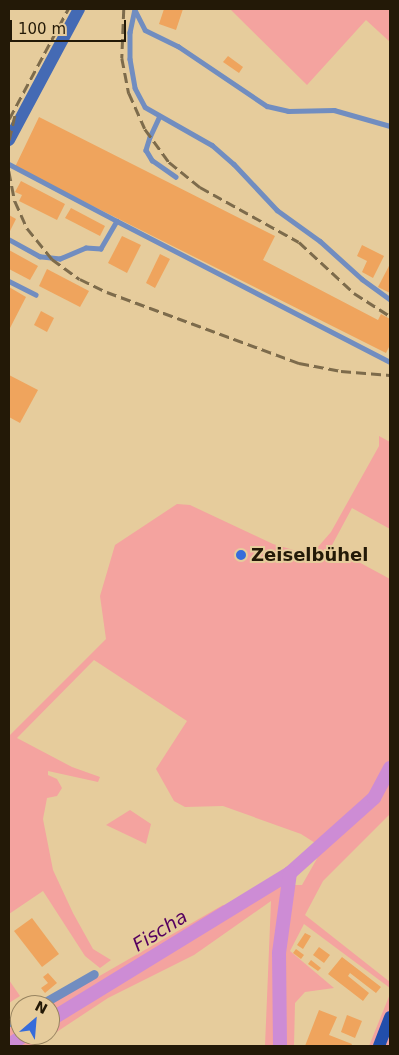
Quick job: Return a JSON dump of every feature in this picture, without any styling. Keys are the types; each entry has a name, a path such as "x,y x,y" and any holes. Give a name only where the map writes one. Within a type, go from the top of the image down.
{"main road":[{"path":"9,140 80,9"},
{"path":"379,1046 390,1017"}],"street":[{"path":"57,995 94,974"}],"lane":[{"path":"135,9 129,44 135,88 145,107 212,145 234,164 277,210 320,241 376,290 390,299"},
{"path":"135,9 145,30 178,46 267,106 288,111 334,110 390,126"},
{"path":"160,116 150,136 146,150 152,160 176,177"},
{"path":"9,164 390,362"},
{"path":"9,240 46,259 60,259 86,248 101,249 116,221"},
{"path":"9,281 36,295"}],"shaded area":[{"path":"230,9 390,9 390,42 366,20 307,85"},
{"path":"379,436 390,442 390,529 352,508 331,547 390,579 390,814 323,881 305,915 390,982 390,988 304,924 290,951 334,988 305,992 295,1003 294,1046 265,1046 271,901 194,955 108,998 60,1030 60,999 223,905 234,912 278,885 302,885 323,848 301,834 223,806 185,807 174,801 156,769 187,721 94,660 17,738 72,767 100,777 98,782 48,771 48,775 57,779 62,788 57,796 47,798 43,819 53,870 73,913 93,949 111,960 100,968 85,956 43,891 9,914 9,736 106,639 100,596 115,545 177,504 190,505 273,544 297,551 317,548 331,532 379,446"},
{"path":"130,810 151,824 146,844 106,825"},
{"path":"9,980 19,995 10,995 9,1003"},
{"path":"390,994 390,1046 369,1046"},
{"path":"9,1028 10,1045 37,1045 9,1046"}],"building":[{"path":"164,9 183,9 176,30 159,24"},
{"path":"228,56 243,67 239,73 223,62"},
{"path":"39,117 275,236 263,260 378,320 381,314 390,319 390,345 386,353 15,167"},
{"path":"21,181 65,204 57,220 19,201 22,195 15,192"},
{"path":"71,208 105,226 100,236 65,218"},
{"path":"9,215 16,219 9,233"},
{"path":"122,236 141,245 127,273 108,263"},
{"path":"362,245 384,256 373,278 362,272 367,261 357,256"},
{"path":"9,250 38,266 30,280 9,269"},
{"path":"160,254 170,259 155,288 146,283"},
{"path":"390,264 390,293 378,287"},
{"path":"47,269 89,291 80,307 39,286"},
{"path":"9,287 26,297 9,330"},
{"path":"41,311 54,318 47,332 34,325"},
{"path":"9,375 38,390 20,423 9,417"},
{"path":"32,918 59,954 42,967 14,931"},
{"path":"305,933 311,936 303,949 297,945"},
{"path":"319,947 330,955 324,963 313,955"},
{"path":"296,949 304,955 301,959 293,953"},
{"path":"342,957 381,987 376,993 350,973 348,976 369,993 363,1001 328,974"},
{"path":"311,960 321,968 318,971 308,964"},
{"path":"48,973 57,983 45,993 41,988 48,983 43,977"},
{"path":"319,1010 337,1017 329,1035 352,1044 351,1046 305,1046"},
{"path":"347,1015 362,1021 355,1038 341,1032"}],"waterway":[{"name":"Fischa","path":"60,1014 290,873 374,798 390,768"},
{"name":"Fischa","path":"280,1046 279,953 290,873"}],"railway":[{"path":"9,119 68,9"},
{"path":"124,9 122,58 129,93 145,129 169,162 200,187 299,242 354,293 390,316"},
{"path":"9,140 15,113"},
{"path":"9,171 15,201 27,228 52,259 80,279 107,292 299,363 341,371 390,375"}],"place":[{"name":"Zeiselbühel","path":"241,555"}]}
